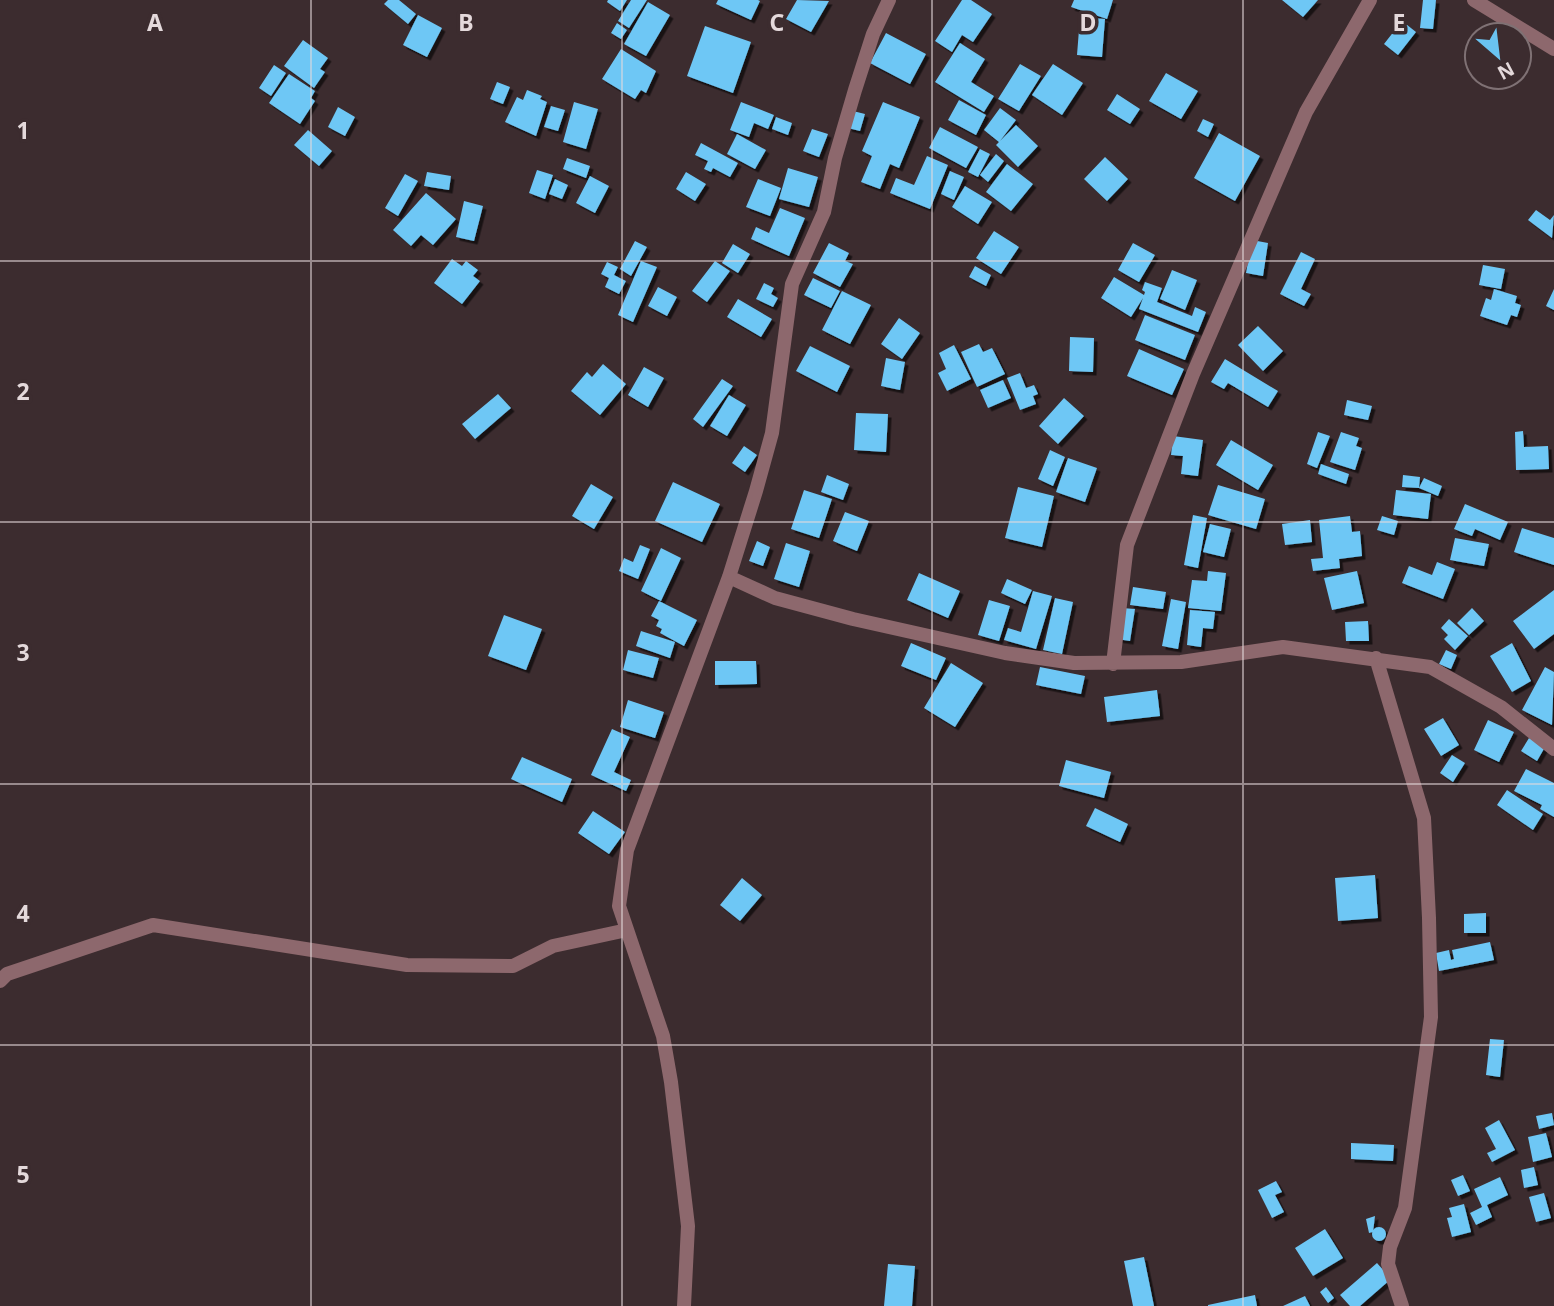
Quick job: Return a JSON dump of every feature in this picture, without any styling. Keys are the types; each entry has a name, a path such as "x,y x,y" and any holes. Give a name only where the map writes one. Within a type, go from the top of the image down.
{"street":[{"path":"684,1306 688,1226 671,1082 663,1036 619,906 627,850 729,577 772,433 792,284 824,212 835,158 855,90 873,34 889,0"},
{"path":"1113,664 1126,545 1188,386 1306,112 1370,0"},
{"path":"1474,0 1554,49"},
{"path":"729,577 775,598 853,619 1005,653 1073,663 1181,662 1283,648 1430,667 1501,707 1554,749"},
{"path":"1376,658 1424,818 1429,918 1431,1017 1405,1208 1390,1247 1388,1264 1402,1306"},
{"path":"0,981 18,970 153,925 407,965 513,967 553,946 627,930"}],"building":[{"path":"388,0 399,0 416,14 408,24 384,4"},
{"path":"627,0 620,11 607,2"},
{"path":"631,0 647,0 629,28 618,21"},
{"path":"718,0 760,1 751,20 716,4"},
{"path":"797,0 829,1 811,32 786,19"},
{"path":"962,0 971,0 992,14 973,42 962,35 952,52 935,41"},
{"path":"1074,0 1113,0 1107,19 1071,7"},
{"path":"1282,0 1318,0 1303,17"},
{"path":"1423,0 1436,0 1433,29 1420,28"},
{"path":"648,2 670,15 646,56 624,44"},
{"path":"418,15 442,28 427,57 403,45"},
{"path":"1080,17 1105,19 1102,57 1077,55"},
{"path":"1402,21 1416,32 1398,55 1384,44"},
{"path":"617,23 627,30 621,39 611,33"},
{"path":"705,26 751,42 733,93 687,76"},
{"path":"886,33 926,54 910,84 870,63"},
{"path":"303,40 328,58 320,69 325,72 314,88 284,66"},
{"path":"960,43 985,59 971,82 994,96 984,112 935,82"},
{"path":"621,49 656,71 646,93 641,90 635,99 602,79"},
{"path":"1020,64 1041,76 1019,111 998,99"},
{"path":"1053,64 1083,83 1062,115 1032,95"},
{"path":"274,65 286,73 271,96 259,88"},
{"path":"1166,73 1198,91 1181,119 1149,101"},
{"path":"289,74 315,91 311,98 315,101 300,124 269,103"},
{"path":"497,82 510,87 503,104 490,99"},
{"path":"527,90 542,96 540,99 547,102 536,136 505,122 517,97 523,100"},
{"path":"1117,94 1140,109 1130,124 1107,110"},
{"path":"959,100 986,115 976,135 948,120"},
{"path":"574,102 598,109 586,149 563,142"},
{"path":"741,102 774,115 768,129 754,123 749,137 730,130"},
{"path":"883,102 920,117 899,168 890,164 880,189 861,182 872,156 862,151"},
{"path":"551,106 565,110 558,131 544,127"},
{"path":"338,107 355,117 345,136 328,127"},
{"path":"1000,108 1016,120 1000,141 1016,125 1038,146 1018,167 996,145 999,142 984,130"},
{"path":"853,111 865,114 860,131 848,128"},
{"path":"776,117 792,123 788,135 772,129"},
{"path":"1203,119 1214,124 1208,137 1197,131"},
{"path":"940,127 978,147 966,168 929,148"},
{"path":"812,129 828,134 819,157 803,151"},
{"path":"308,130 332,151 319,166 294,145"},
{"path":"1219,133 1260,156 1235,201 1194,178"},
{"path":"737,134 766,150 755,169 727,154"},
{"path":"701,143 738,163 730,177 713,168 711,172 704,169 708,161 695,155"},
{"path":"980,149 990,154 978,177 968,172"},
{"path":"996,154 1004,161 988,182 980,175"},
{"path":"927,156 948,165 930,209 890,193 896,178 914,185"},
{"path":"1105,157 1128,179 1107,201 1084,179"},
{"path":"567,158 590,166 586,178 563,169"},
{"path":"1007,164 1033,184 1011,211 986,192"},
{"path":"788,168 818,177 809,207 779,199"},
{"path":"537,170 553,175 545,199 529,193"},
{"path":"950,171 964,177 954,200 941,194"},
{"path":"427,172 451,176 449,190 424,186"},
{"path":"686,172 706,184 695,201 676,189"},
{"path":"405,174 418,181 398,216 385,208"},
{"path":"590,176 609,186 595,213 576,203"},
{"path":"555,179 568,185 562,199 549,194"},
{"path":"758,179 781,188 770,216 746,207"},
{"path":"965,186 992,202 978,224 952,207"},
{"path":"426,193 456,219 433,245 421,235 411,246 393,230"},
{"path":"464,201 483,206 474,241 456,237"},
{"path":"780,208 805,218 789,256 751,239 756,227 769,233"},
{"path":"1536,210 1550,220 1554,215 1552,238 1528,220"},
{"path":"994,231 1019,247 1001,274 976,258"},
{"path":"1252,240 1268,243 1263,276 1246,273"},
{"path":"635,241 647,247 631,276 620,269"},
{"path":"829,243 849,253 845,261 853,264 840,287 813,273"},
{"path":"1133,243 1155,255 1139,282 1118,270"},
{"path":"733,244 750,254 738,273 722,263"},
{"path":"1301,252 1315,259 1301,289 1311,294 1304,306 1280,294"},
{"path":"452,259 462,266 466,261 478,270 473,276 480,281 462,304 434,283"},
{"path":"641,261 657,267 633,322 618,315"},
{"path":"715,261 730,271 707,302 692,291"},
{"path":"607,262 618,267 614,275 626,281 619,294 605,287 609,278 601,274"},
{"path":"1483,265 1505,269 1501,289 1479,285"},
{"path":"975,266 991,275 986,286 969,277"},
{"path":"1172,270 1197,280 1185,310 1160,299"},
{"path":"1114,277 1144,295 1142,290 1145,282 1162,288 1157,302 1192,316 1195,307 1206,312 1198,332 1139,309 1143,298 1131,317 1101,298"},
{"path":"813,278 840,291 831,308 804,295"},
{"path":"764,283 774,288 771,294 778,298 773,307 756,299"},
{"path":"658,287 677,297 667,316 648,306"},
{"path":"1494,289 1517,296 1515,303 1521,305 1517,317 1511,315 1507,325 1480,316 1486,298 1491,300"},
{"path":"1554,289 1554,310 1546,306"},
{"path":"842,291 871,305 850,344 822,330"},
{"path":"738,299 772,319 761,337 727,317"},
{"path":"1145,315 1195,335 1185,360 1135,340"},
{"path":"899,318 920,333 902,359 881,344"},
{"path":"1258,326 1283,351 1263,371 1238,345"},
{"path":"1070,337 1094,338 1093,372 1069,371"},
{"path":"979,344 983,352 992,348 1005,374 977,387 961,352"},
{"path":"954,345 971,379 947,391 938,373 946,369 939,353"},
{"path":"810,346 850,366 837,392 796,371"},
{"path":"1139,349 1184,369 1172,395 1127,376"},
{"path":"886,358 905,362 900,390 881,386"},
{"path":"1225,359 1278,391 1268,407 1228,383 1224,389 1211,382"},
{"path":"603,364 626,384 600,415 571,391 587,372 592,377"},
{"path":"644,367 664,378 648,407 628,395"},
{"path":"1020,373 1026,388 1034,385 1038,394 1033,396 1036,404 1020,410 1007,378"},
{"path":"722,379 733,386 703,427 693,419"},
{"path":"1003,380 1011,398 988,408 980,390"},
{"path":"498,394 511,408 475,439 462,424"},
{"path":"729,395 746,405 727,436 710,426"},
{"path":"1064,398 1084,416 1058,444 1039,426"},
{"path":"1347,400 1372,406 1368,420 1344,415"},
{"path":"856,413 888,414 886,452 854,450"},
{"path":"1523,431 1524,447 1548,446 1549,469 1516,470 1515,432"},
{"path":"1318,432 1330,436 1317,468 1307,464"},
{"path":"1341,432 1359,438 1356,446 1362,448 1355,470 1330,462"},
{"path":"1173,436 1203,440 1198,476 1181,474 1183,456 1171,455"},
{"path":"1231,440 1273,465 1258,490 1216,465"},
{"path":"744,446 757,455 745,472 732,463"},
{"path":"1050,450 1065,457 1053,486 1038,479"},
{"path":"1068,458 1097,468 1085,502 1056,492"},
{"path":"1321,464 1349,474 1346,484 1318,474"},
{"path":"827,475 849,484 843,500 821,492"},
{"path":"1403,475 1420,477 1419,488 1402,487"},
{"path":"1424,478 1442,486 1438,496 1419,488"},
{"path":"673,482 720,504 702,542 655,521"},
{"path":"591,484 613,497 594,529 572,516"},
{"path":"1218,485 1265,499 1256,529 1208,515"},
{"path":"1018,487 1054,496 1042,547 1005,538"},
{"path":"804,490 832,499 819,538 791,529"},
{"path":"1396,490 1431,494 1428,519 1393,515"},
{"path":"1465,504 1508,522 1500,540 1475,529 1472,536 1454,529"},
{"path":"845,512 869,521 857,551 833,541"},
{"path":"1193,515 1207,518 1198,568 1184,565"},
{"path":"1350,516 1352,532 1360,531 1362,556 1339,559 1340,568 1313,571 1311,559 1323,558 1319,520"},
{"path":"1382,516 1398,521 1394,535 1377,530"},
{"path":"1310,520 1312,542 1285,545 1282,524"},
{"path":"1210,524 1231,529 1224,557 1203,552"},
{"path":"1522,528 1554,538 1554,565 1514,552"},
{"path":"1455,538 1489,544 1484,566 1450,560"},
{"path":"757,541 770,547 763,566 749,561"},
{"path":"786,543 810,551 799,587 774,579"},
{"path":"640,545 650,549 638,579 619,571 624,558 633,562"},
{"path":"661,548 681,558 661,601 641,591"},
{"path":"1437,562 1455,569 1443,599 1402,583 1409,566 1432,575"},
{"path":"1208,571 1226,573 1221,611 1188,608 1192,580 1207,581"},
{"path":"1357,571 1364,603 1332,610 1324,578"},
{"path":"919,573 960,591 948,618 907,600"},
{"path":"1007,579 1032,590 1025,604 1001,593"},
{"path":"1133,587 1166,592 1163,609 1130,605"},
{"path":"1554,590 1554,634 1534,649 1513,621"},
{"path":"1033,591 1052,596 1036,649 1004,640 1008,628 1021,632"},
{"path":"1055,598 1073,602 1062,654 1043,650"},
{"path":"1171,599 1186,602 1178,649 1162,646"},
{"path":"989,600 1010,606 999,641 978,635"},
{"path":"659,601 697,620 684,646 660,633 662,629 656,626 659,620 651,616"},
{"path":"1122,608 1135,609 1130,641 1117,639"},
{"path":"1472,608 1484,621 1469,635 1457,623"},
{"path":"1190,610 1215,612 1213,629 1203,628 1201,647 1187,645"},
{"path":"504,615 542,629 526,670 488,656"},
{"path":"1449,619 1468,636 1455,650 1444,639 1448,635 1441,628"},
{"path":"1368,621 1369,641 1346,641 1345,622"},
{"path":"641,631 675,642 670,658 636,646"},
{"path":"911,643 946,658 936,680 901,666"},
{"path":"1512,643 1531,681 1512,692 1490,656"},
{"path":"628,650 659,658 653,678 623,670"},
{"path":"1446,650 1457,655 1451,669 1439,664"},
{"path":"715,661 756,661 757,684 715,685"},
{"path":"951,663 983,683 955,727 924,708"},
{"path":"1040,667 1085,676 1081,694 1036,685"},
{"path":"1545,667 1554,672 1552,725 1522,710"},
{"path":"1157,690 1160,716 1107,722 1104,697"},
{"path":"628,700 664,712 655,738 620,727"},
{"path":"1443,718 1459,745 1441,756 1424,729"},
{"path":"1488,720 1514,732 1499,762 1474,750"},
{"path":"612,729 630,737 614,772 631,780 626,791 591,775"},
{"path":"1529,738 1545,747 1537,761 1521,751"},
{"path":"1452,755 1465,763 1453,782 1440,773"},
{"path":"522,757 572,779 562,802 511,779"},
{"path":"1066,760 1111,772 1104,798 1059,786"},
{"path":"1526,769 1554,783 1554,817 1540,809 1542,805 1514,791"},
{"path":"1507,790 1543,814 1533,830 1497,805"},
{"path":"1095,808 1128,824 1120,842 1086,826"},
{"path":"593,811 625,832 609,854 578,833"},
{"path":"1375,875 1378,918 1338,921 1335,878"},
{"path":"742,878 762,895 740,921 720,905"},
{"path":"1486,913 1486,933 1464,933 1464,914"},
{"path":"1490,942 1494,960 1439,971 1436,953 1449,950 1451,960 1454,959 1452,950"},
{"path":"1490,1039 1504,1040 1500,1077 1486,1075"},
{"path":"1552,1113 1554,1125 1539,1129 1536,1116"},
{"path":"1499,1120 1515,1150 1492,1162 1487,1153 1496,1149 1485,1128"},
{"path":"1546,1133 1552,1157 1533,1162 1528,1137"},
{"path":"1351,1143 1394,1145 1393,1161 1351,1159"},
{"path":"1534,1167 1538,1185 1524,1188 1521,1170"},
{"path":"1463,1175 1470,1191 1458,1196 1451,1180"},
{"path":"1500,1177 1508,1195 1487,1205 1492,1217 1476,1225 1470,1213 1482,1207 1474,1189"},
{"path":"1276,1181 1282,1192 1275,1195 1284,1212 1272,1218 1258,1190"},
{"path":"1544,1193 1551,1218 1536,1222 1529,1197"},
{"path":"1464,1204 1471,1232 1452,1237 1447,1218 1452,1217 1449,1208"},
{"path":"1375,1216 1373,1232 1369,1233 1366,1219"},
{"path":"1376,1227 1382,1227 1386,1234 1382,1241 1376,1241 1372,1237 1372,1231"},
{"path":"1325,1229 1343,1258 1313,1276 1295,1248"},
{"path":"1144,1257 1154,1306 1133,1306 1124,1261"},
{"path":"1377,1263 1391,1279 1360,1306 1350,1306 1340,1295"},
{"path":"888,1264 915,1266 912,1306 884,1306"},
{"path":"1326,1287 1334,1298 1328,1303 1320,1292"},
{"path":"1255,1295 1257,1306 1208,1306 1208,1305"},
{"path":"1305,1296 1310,1306 1283,1306"}]}
